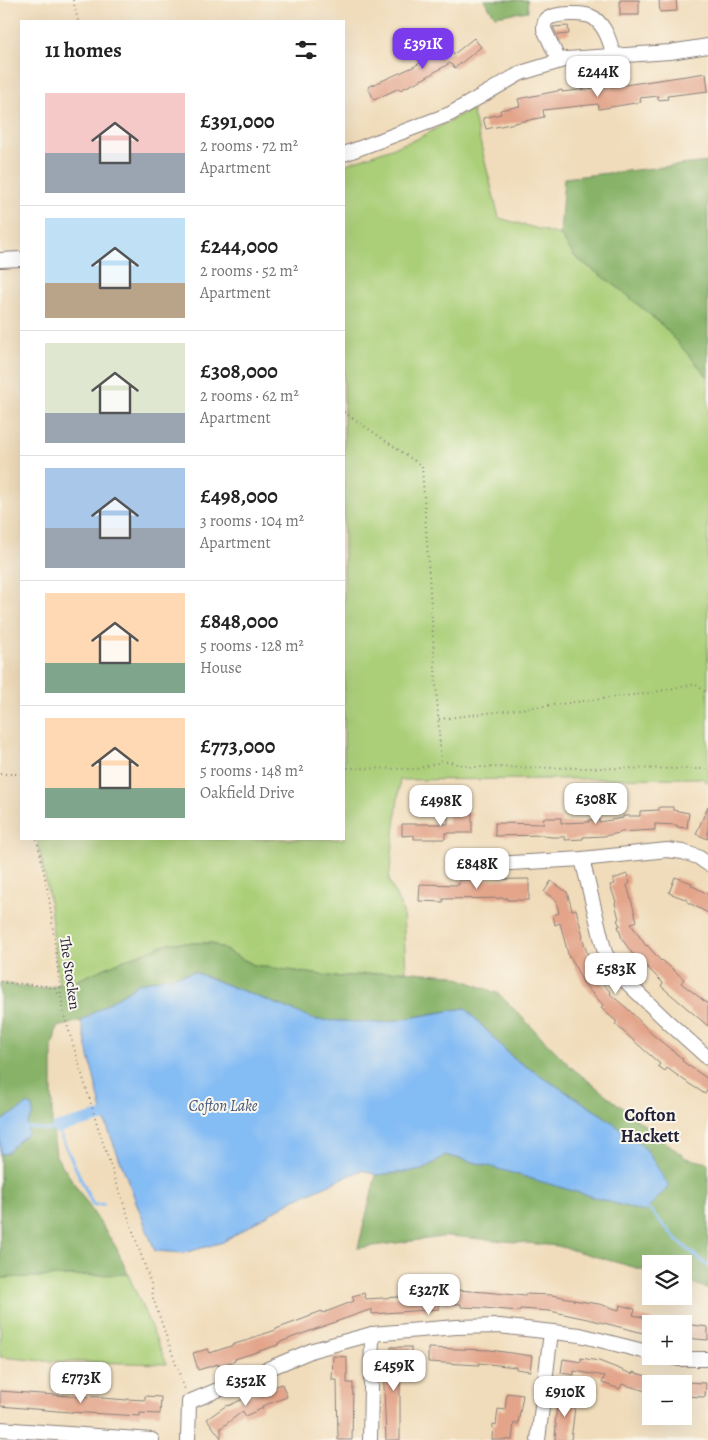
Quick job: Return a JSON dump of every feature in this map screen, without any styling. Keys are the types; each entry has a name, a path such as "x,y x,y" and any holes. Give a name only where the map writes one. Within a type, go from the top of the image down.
{"street":[{"path":"559,62 544,29 544,24 549,18 565,15 587,15 596,20 609,37 614,56"},
{"path":"345,154 450,114 521,73 567,59 670,52 708,46"},
{"path":"0,260 20,259"},
{"path":"460,866 582,859 667,850 683,852 698,857 708,864"},
{"path":"582,859 606,953 618,974 708,1058"},
{"path":"188,1440 189,1402 313,1350 372,1334 465,1326 500,1326 580,1335 642,1351"},
{"path":"538,1440 551,1332"},
{"path":"370,1440 372,1334"},
{"path":"692,1359 708,1359"},
{"path":"0,1429 34,1436 152,1440"}],"path":[{"path":"73,0 78,20"},
{"path":"345,413 422,466 441,762"},
{"path":"439,719 649,693 695,684 708,694"},
{"path":"345,768 416,769 441,762 450,762 470,767 708,769"},
{"path":"0,774 20,774"},
{"name":"The Stocken","path":"37,840 49,896 63,1011 100,1134 152,1287 159,1318 189,1402"},
{"path":"0,982 45,986 55,989 60,996"}],"green space":[{"path":"484,0 527,0 528,11 495,16"},
{"path":"472,109 499,218 560,235 575,257 620,289 664,327 708,377 708,783 701,778 400,780 389,880 403,912 406,972 336,977 254,965 212,943 169,943 73,982 59,985 49,897 37,840 345,840 345,165 417,139"},
{"path":"708,162 708,377 664,327 620,289 575,257 560,235 564,178"},
{"path":"169,943 212,943 254,965 336,977 401,971 451,975 499,994 572,1068 686,1158 708,1163 708,1290 692,1283 692,1255 642,1255 642,1269 558,1246 450,1236 358,1248 376,1175 423,1170 445,1155 485,1165 605,1117 513,1058 465,1008 381,1023 317,1020 194,972 140,983 81,1021 57,1027 52,1048 52,1125 56,1156 116,1247 128,1274 0,1278 0,983 40,989 73,982"},
{"path":"128,1274 167,1364 44,1361 0,1357 0,1278"}],"water":[{"name":"Cofton Lake","path":"194,972 317,1020 381,1023 465,1008 513,1058 605,1117 646,1149 669,1186 644,1212 445,1155 423,1170 376,1175 362,1170 293,1200 223,1242 184,1253 155,1251 103,1116 81,1021 140,983"},
{"path":"27,1104 32,1107 33,1115 27,1123 28,1134 18,1141 7,1153 0,1154 0,1120 3,1120"}],"building":[{"path":"620,0 639,0 639,15 620,15"},
{"path":"659,0 676,0 677,11 660,12"},
{"path":"568,26 569,34 557,35 553,27"},
{"path":"474,38 481,47 455,68 450,63 423,79 374,100 368,87 413,67 439,52 443,59 452,51 454,54"},
{"path":"706,73 708,91 667,96 668,99 658,100 658,96 640,98 641,102 599,109 598,104 543,110 544,117 486,129 483,118 501,114 500,110 520,106 518,99 562,90 562,92 611,87"},
{"path":"708,806 708,839 696,834"},
{"path":"659,807 673,807 673,810 689,813 687,828 677,827 677,825 655,824 655,830 620,832 604,836 565,840 565,837 545,835 495,836 495,823 544,824 543,818 561,818 561,823 589,822 589,820 599,819 599,822 623,818 623,816 640,816 640,811 659,810"},
{"path":"448,812 472,812 472,833 445,833 445,839 414,839 414,835 402,836 402,824 448,824"},
{"path":"627,874 630,883 627,885 637,921 631,924 646,946 684,979 681,983 708,1004 708,1026 661,986 663,983 644,964 641,967 622,939 617,920 619,919 616,902 610,885 615,884 613,879"},
{"path":"675,877 692,883 691,885 708,894 708,913 687,902 688,900 669,893"},
{"path":"529,879 529,900 507,900 507,898 443,899 443,902 419,901 420,884 459,885 459,880"},
{"path":"551,881 567,892 572,910 576,909 582,937 590,962 598,978 610,994 629,1010 653,1035 683,1059 682,1061 708,1079 708,1089 705,1094 667,1068 665,1071 658,1066 660,1064 615,1024 617,1022 601,1008 603,1005 583,983 571,958 569,958 560,923 555,925 553,915 559,913 556,900 544,892"},
{"path":"442,1286 456,1287 456,1290 525,1296 525,1294 552,1295 619,1310 620,1305 635,1309 633,1315 642,1317 642,1333 550,1311 461,1307 461,1304 439,1303 439,1309 372,1314 372,1309 218,1366 218,1364 198,1370 193,1353 208,1349 210,1353 252,1339 311,1315 322,1311 323,1313 354,1301 352,1296 364,1293 366,1299 442,1293"},
{"path":"692,1325 708,1327 708,1340 692,1339"},
{"path":"391,1347 411,1347 411,1358 400,1358 400,1440 386,1440 383,1361 391,1361"},
{"path":"428,1348 490,1350 532,1356 530,1371 516,1369 516,1367 479,1363 479,1365 428,1362"},
{"path":"333,1356 347,1357 347,1383 353,1383 352,1440 338,1440 337,1380 332,1380"},
{"path":"581,1358 599,1361 632,1374 633,1372 643,1375 642,1390 622,1384 620,1389 602,1383 605,1376 574,1371 574,1375 561,1373 563,1359 581,1362"},
{"path":"692,1382 706,1383 705,1397 692,1396"},
{"path":"282,1384 287,1397 262,1406 263,1408 245,1416 243,1411 221,1428 221,1438 207,1419 227,1405"},
{"path":"0,1391 127,1400 145,1400 145,1396 161,1397 160,1414 140,1413 140,1416 0,1406"},
{"path":"507,1393 523,1395 518,1424 514,1423 512,1440 492,1440 493,1424 496,1425 498,1409 505,1410"},
{"path":"558,1395 576,1398 571,1440 555,1440"}],"waterway":[{"path":"57,1128 103,1116"},
{"path":"26,1127 46,1130 57,1128 93,1205 104,1204"},
{"path":"648,1208 679,1242 708,1266"}],"district":[{"name":"Cofton Hackett","path":"650,1125"}]}
